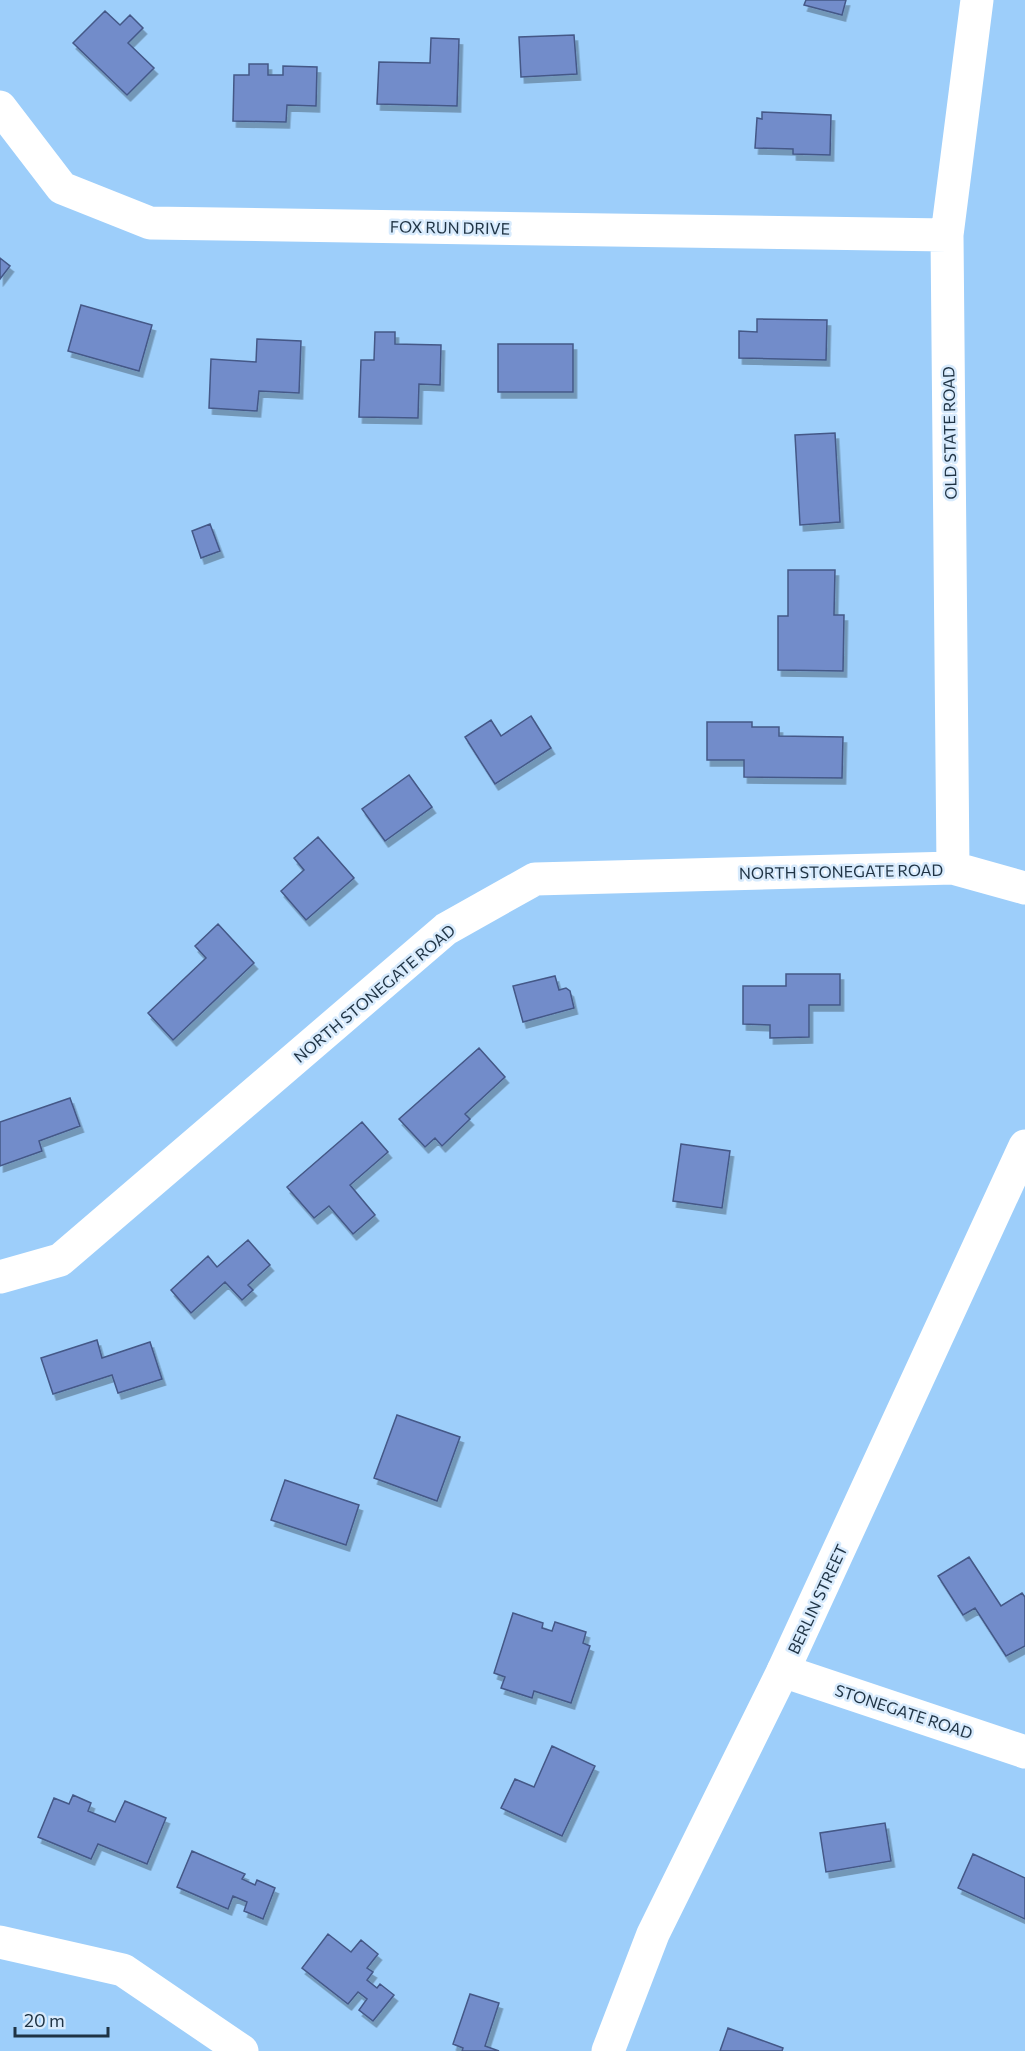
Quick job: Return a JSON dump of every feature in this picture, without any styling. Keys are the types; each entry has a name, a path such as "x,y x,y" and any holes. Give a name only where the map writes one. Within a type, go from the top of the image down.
{"street":[{"name":"OLD STATE ROAD","path":"953,868 947,235 977,0"},
{"name":"FOX RUN DRIVE","path":"0,107 62,188 150,223 947,235"},
{"name":"NORTH STONEGATE ROAD","path":"0,1277 60,1260 446,929 535,879 953,868 1025,888"},
{"name":"BERLIN STREET","path":"608,2051 653,1934 783,1671 1025,1146"},
{"name":"STONEGATE ROAD","path":"783,1671 1025,1752"},
{"path":"0,1942 123,1970 242,2051"}],"building":[{"path":"806,0 846,0 842,15 804,5"},
{"path":"105,11 120,25 130,15 143,28 128,43 154,68 127,95 73,43"},
{"path":"574,35 577,74 521,77 519,37"},
{"path":"431,38 459,39 457,106 377,104 379,62 430,63"},
{"path":"249,64 268,64 268,75 283,75 283,66 317,67 316,106 287,105 286,122 233,121 234,75 249,75"},
{"path":"762,112 831,115 830,155 793,154 793,149 755,148 757,118 762,119"},
{"path":"0,258 10,266 0,279"},
{"path":"81,305 152,325 139,371 68,351"},
{"path":"757,319 827,320 826,360 739,358 739,331 757,332"},
{"path":"375,332 395,332 395,344 441,345 440,385 419,384 418,418 359,417 361,360 374,360"},
{"path":"257,339 301,341 299,393 259,391 257,411 209,408 211,359 256,362"},
{"path":"498,344 573,344 573,392 498,392"},
{"path":"835,433 840,522 800,525 795,435"},
{"path":"210,524 220,551 201,558 192,531"},
{"path":"788,570 835,570 834,615 844,615 843,671 778,670 778,616 788,616"},
{"path":"531,716 551,748 495,784 465,737 491,720 501,736"},
{"path":"707,722 752,722 752,727 779,727 779,736 843,737 842,778 744,777 744,760 707,760"},
{"path":"409,775 432,807 385,841 362,809"},
{"path":"318,837 354,878 306,920 281,891 304,870 294,858"},
{"path":"218,924 254,963 173,1040 148,1013 206,958 195,946"},
{"path":"786,974 840,974 840,1005 809,1005 809,1037 770,1038 770,1025 743,1024 743,986 786,986"},
{"path":"555,976 559,990 566,988 570,991 574,1008 523,1022 513,986"},
{"path":"479,1048 505,1077 465,1114 470,1119 442,1146 435,1138 425,1147 399,1119"},
{"path":"70,1098 80,1126 39,1141 42,1151 0,1166 0,1122"},
{"path":"362,1122 388,1152 350,1185 375,1215 353,1234 329,1206 314,1218 287,1187"},
{"path":"681,1144 730,1151 722,1208 673,1201"},
{"path":"248,1240 270,1265 248,1285 253,1290 242,1300 225,1282 191,1313 171,1290 208,1256 217,1267"},
{"path":"97,1340 102,1358 150,1342 162,1379 118,1393 112,1375 53,1394 41,1358"},
{"path":"397,1415 460,1437 437,1501 374,1478"},
{"path":"285,1480 359,1505 346,1545 271,1520"},
{"path":"969,1557 1001,1606 1022,1593 1025,1597 1025,1646 1006,1656 975,1608 963,1615 938,1576"},
{"path":"513,1613 543,1623 542,1628 552,1631 555,1622 586,1632 583,1643 590,1646 571,1703 534,1691 532,1698 501,1688 505,1677 494,1673"},
{"path":"552,1746 595,1766 562,1836 501,1808 515,1779 534,1787"},
{"path":"73,1795 91,1803 88,1811 115,1822 125,1801 166,1818 147,1864 98,1844 91,1859 38,1837 54,1798 69,1804"},
{"path":"885,1823 891,1861 826,1872 820,1833"},
{"path":"192,1851 245,1874 242,1879 255,1885 257,1880 275,1888 263,1919 244,1911 247,1902 233,1896 228,1909 177,1887"},
{"path":"973,1854 1025,1878 1025,1919 958,1888"},
{"path":"328,1934 351,1952 361,1940 378,1954 367,1968 373,1972 367,1980 377,1988 380,1984 394,1995 373,2021 359,2010 367,1999 358,1992 348,2004 302,1968"},
{"path":"470,1994 499,2003 485,2046 499,2051 462,2051 463,2048 453,2044"},
{"path":"728,2028 783,2048 782,2051 720,2051"}]}
